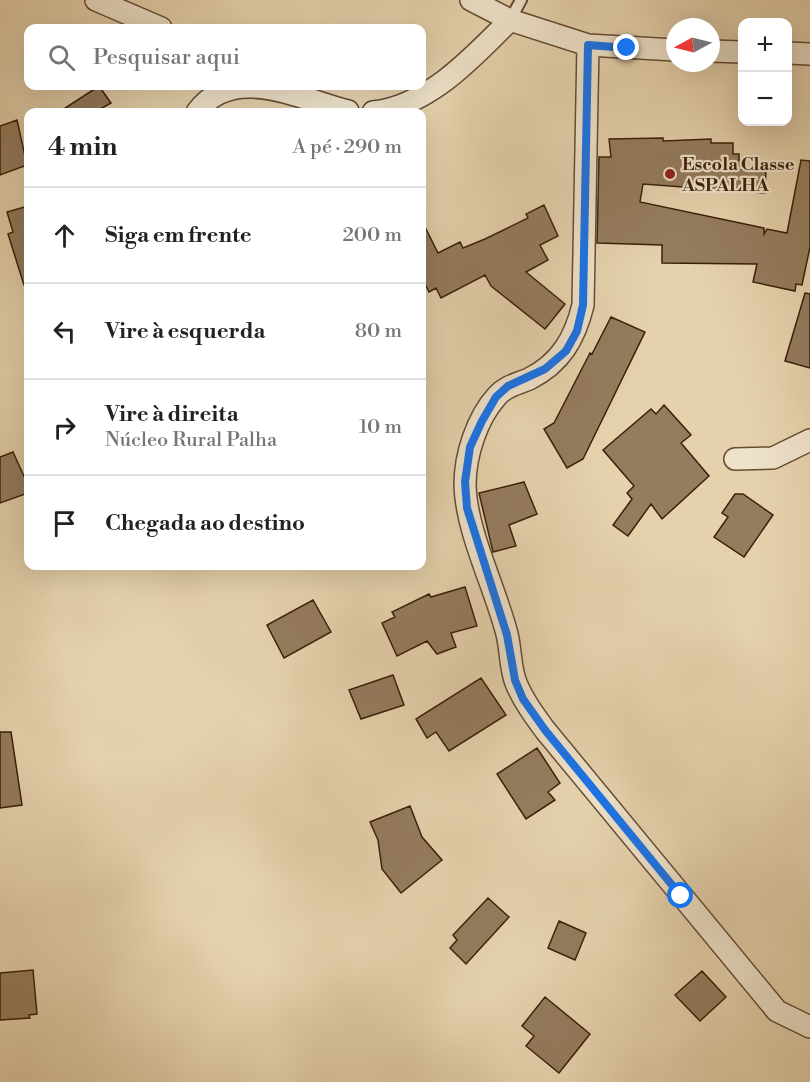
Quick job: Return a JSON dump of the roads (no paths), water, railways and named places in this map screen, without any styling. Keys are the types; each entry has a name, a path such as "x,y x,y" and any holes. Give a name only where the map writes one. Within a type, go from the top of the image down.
{"street":[{"path":"96,0 152,24"},
{"path":"471,0 510,20 588,45 666,49"},
{"path":"388,108 405,103 439,85 474,56 510,20"},
{"path":"588,45 583,305 577,331 566,351 545,369 508,386 496,397 470,447 465,482 467,508 507,635 515,680 523,699 545,730 777,1011 810,1027"},
{"path":"720,51 738,52"},
{"path":"792,53 810,54"},
{"path":"200,108 211,97 231,90"},
{"path":"272,90 335,108"},
{"path":"303,90 327,106"},
{"path":"735,459 773,458 810,440"}],"lane":[{"path":"510,20 521,0"}],"place":[{"name":"Escola Classe ASPALHA","path":"670,174"}]}
